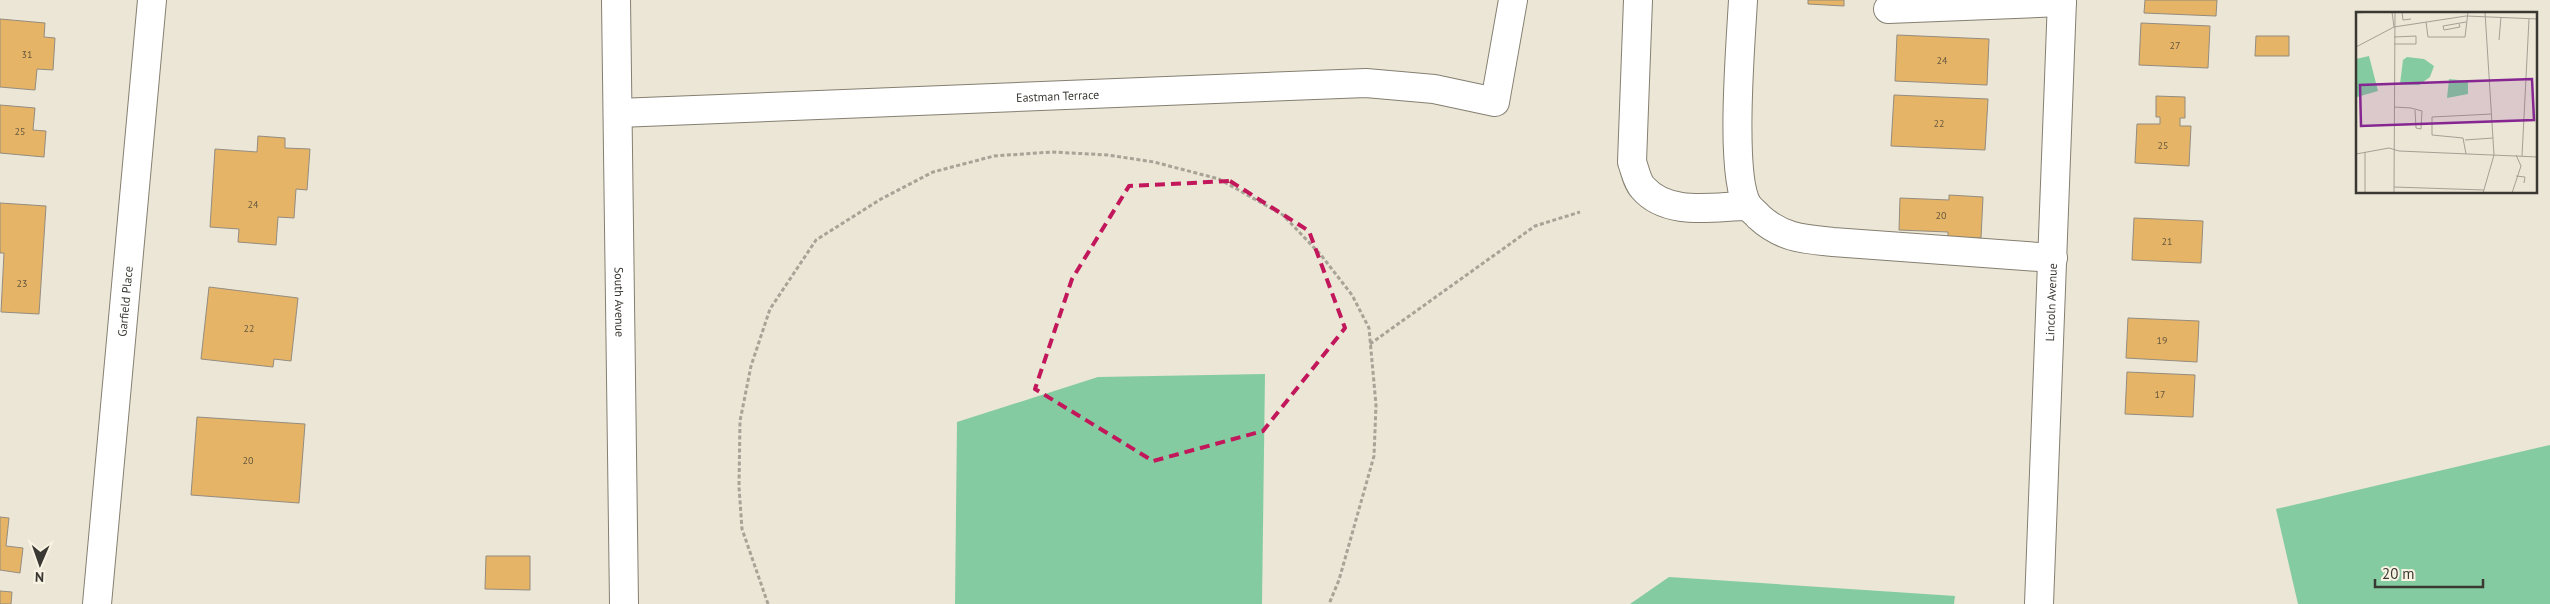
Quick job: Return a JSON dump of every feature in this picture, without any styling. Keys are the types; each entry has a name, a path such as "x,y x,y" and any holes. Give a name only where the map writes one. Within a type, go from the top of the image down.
{"street":[{"name":"Garfield Place","path":"97,604 152,0"},
{"name":"South Avenue","path":"616,0 624,604"},
{"name":"Eastman Terrace","path":"618,113 1366,83 1434,89 1495,102 1513,0"},
{"path":"1638,0 1632,162 1642,187 1654,196 1681,208 1748,206"},
{"path":"1744,0 1738,94 1740,177 1748,206 1772,229 1800,239 2053,258"},
{"path":"1888,9 2062,1"},
{"name":"Lincoln Avenue","path":"2039,604 2062,1"}],"path":[{"path":"768,604 742,529 739,487 740,421 751,366 770,309 816,240 881,199 933,172 994,156 1052,152 1108,155 1154,162 1219,179 1283,215 1322,256 1352,295 1369,328 1376,405 1374,456 1339,580 1329,604"},
{"path":"1370,344 1534,226 1580,212"}],"highlighted area":[{"path":"1230,181 1309,231 1345,328 1263,431 1153,461 1035,389 1072,279 1129,186"}],"green space":[{"path":"1265,374 1262,604 955,604 957,422 1098,377"},
{"path":"2550,445 2550,604 2298,604 2276,509"},
{"path":"1669,577 1955,596 1954,604 1630,604"}],"building":[{"path":"1808,0 1844,0 1844,6 1808,4"},
{"path":"2145,0 2217,0 2216,16 2144,13"},
{"path":"0,19 45,23 44,37 55,38 53,70 37,69 35,90 0,87"},
{"path":"2141,23 2210,26 2208,68 2139,65"},
{"path":"1897,35 1989,39 1987,85 1895,81"},
{"path":"2256,36 2289,36 2289,56 2255,56"},
{"path":"1894,95 1988,99 1985,150 1891,146"},
{"path":"2156,96 2185,97 2185,118 2180,118 2180,126 2191,126 2189,166 2135,163 2137,124 2160,124 2160,117 2156,117"},
{"path":"0,105 35,108 33,130 46,131 44,157 0,153"},
{"path":"258,136 285,138 285,148 310,149 307,190 296,189 294,218 278,217 276,245 238,242 239,229 210,227 215,149 257,152"},
{"path":"1949,195 1983,197 1981,238 1948,237 1948,232 1899,230 1900,198 1949,200"},
{"path":"0,203 46,206 39,314 1,312 4,253 0,253"},
{"path":"2134,218 2203,221 2201,263 2132,260"},
{"path":"209,287 298,298 291,361 274,359 273,367 201,359"},
{"path":"2128,318 2199,321 2197,362 2126,358"},
{"path":"2127,372 2195,375 2193,417 2125,414"},
{"path":"197,417 305,424 299,503 191,495"},
{"path":"0,517 9,518 6,546 23,548 20,573 0,570"},
{"path":"486,556 530,556 530,590 485,589"},
{"path":"0,591 12,592 11,604 0,604"}]}
